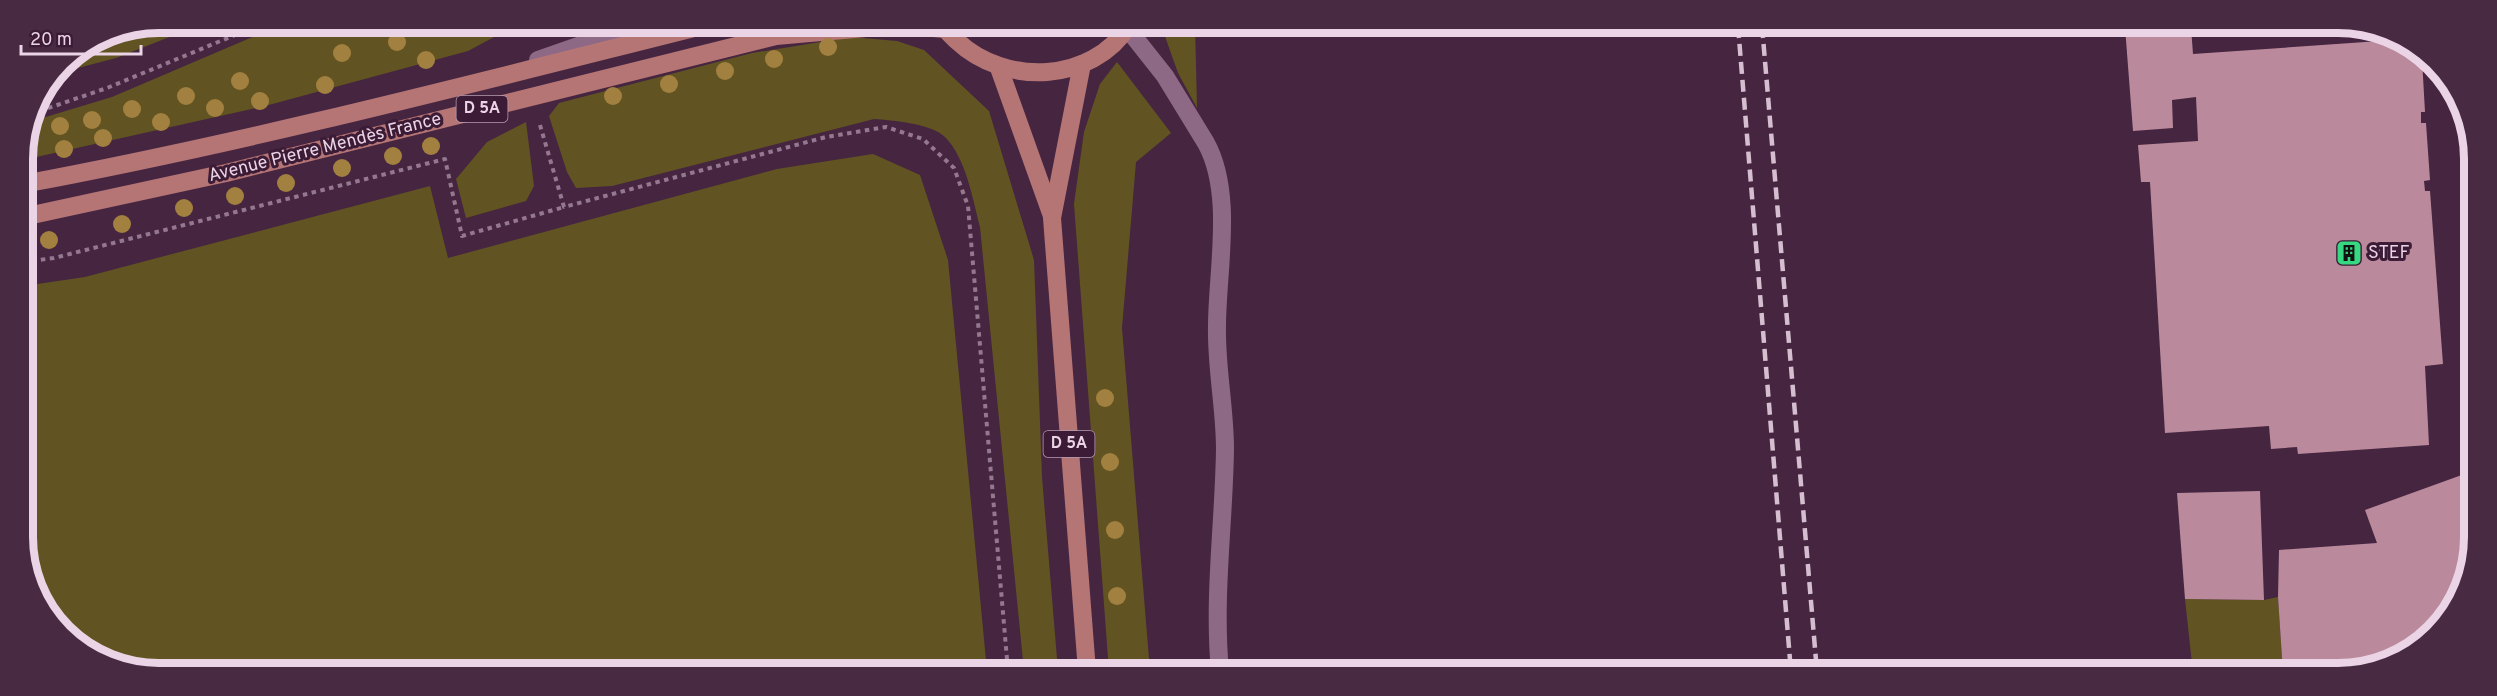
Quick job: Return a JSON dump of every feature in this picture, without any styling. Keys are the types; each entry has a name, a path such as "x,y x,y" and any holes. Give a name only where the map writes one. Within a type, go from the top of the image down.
{"main road":[{"path":"470,84 618,33"},
{"name":"Avenue Pierre Mendès France","path":"33,182 131,164 674,33"},
{"name":"Avenue Pierre Mendès France","path":"33,215 226,173 776,36 807,33"},
{"name":"Avenue Pierre Mendès France","path":"949,33 969,52 999,68 1026,73 1055,72 1082,64 1107,48 1121,33"},
{"path":"1133,33 1165,76 1212,153 1220,187 1223,240 1217,327 1225,447 1218,604 1220,663"},
{"name":"D 5A","path":"1082,64 1053,218 1086,663"},
{"name":"D 5A","path":"999,68 1053,218"}],"path":[{"path":"44,110 107,88 240,33"},
{"path":"538,118 564,207"},
{"path":"33,261 54,258 445,159 462,236 826,137 886,127 923,140 954,168 968,206 1007,663"}],"shaded area":[{"path":"151,33 180,33 116,58 70,70 89,54 118,40"},
{"path":"264,33 495,33 496,36 468,51 265,106 33,158 35,134 40,119 112,97"},
{"path":"1012,33 1052,33 1038,35"},
{"path":"1164,33 1195,33 1197,108 1178,73"},
{"path":"851,37 897,41 924,50 989,111 1034,260 1042,477 1057,663 1023,663 980,227 963,168 945,137 922,126 874,119 612,186 576,188 567,172 549,116 559,103 752,53"},
{"path":"1117,62 1171,133 1136,162 1122,328 1149,663 1108,663 1074,204 1084,132 1100,84"},
{"path":"526,122 534,186 526,201 466,218 456,179 487,142"},
{"path":"873,154 920,175 948,260 986,663 159,663 126,659 96,646 70,626 54,607 40,578 34,553 33,285 85,277 430,186 448,258 777,169"},
{"path":"2278,597 2282,663 2192,663 2185,599 2264,600"}],"building":[{"path":"2125,33 2191,33 2193,54 2381,41 2401,50 2422,66 2425,112 2421,112 2421,123 2426,123 2430,180 2424,181 2425,191 2430,191 2443,364 2425,366 2429,445 2298,454 2297,447 2271,449 2269,426 2165,433 2150,182 2141,182 2138,145 2198,141 2196,97 2172,100 2173,128 2133,131"},
{"path":"2464,474 2462,562 2447,600 2433,620 2415,637 2371,659 2346,663 2282,663 2278,597 2279,550 2377,543 2365,510"},
{"path":"2260,491 2264,600 2185,599 2177,493"}],"railway":[{"path":"1739,33 1790,663"},
{"path":"1763,33 1816,663"}],"place":[{"name":"STEF","path":"2349,253"}]}
